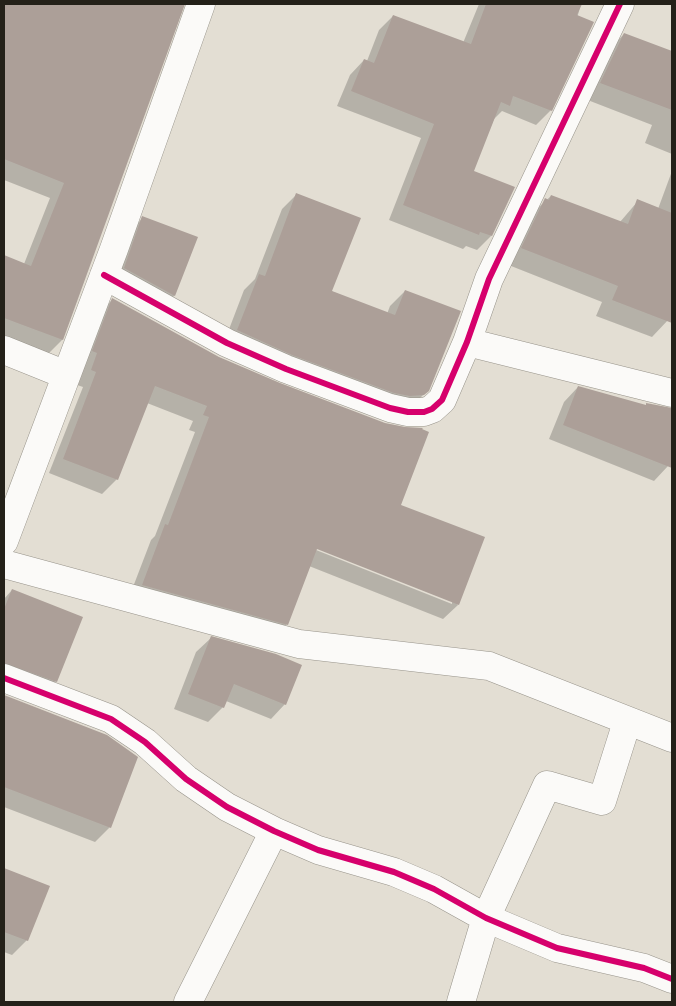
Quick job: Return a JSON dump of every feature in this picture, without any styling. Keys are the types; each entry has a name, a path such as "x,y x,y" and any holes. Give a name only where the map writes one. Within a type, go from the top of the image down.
{"street":[{"path":"4,541 104,275 201,4"},
{"path":"104,275 227,343 361,399 408,412 424,412 442,400 467,342 489,279 620,4"},
{"path":"467,342 672,393"},
{"path":"4,350 66,375"},
{"path":"4,564 299,644 489,666 627,722 672,738"},
{"path":"4,678 112,719 145,742 186,779 227,807 274,832 318,850 402,875 434,888 486,918 557,948 644,968 672,979"},
{"path":"461,1002 486,918 547,785 602,801 627,722"},
{"path":"188,1002 274,832"}],"building":[{"path":"4,4 185,4 63,340 4,318 4,255 31,266 64,183 4,159"},
{"path":"486,4 582,4 577,15 594,22 552,111 513,96 510,106 501,102 474,171 515,187 492,236 480,232 479,235 403,205 434,124 351,91 364,59 374,63 393,15 471,44"},
{"path":"624,33 672,51 672,110 600,83"},
{"path":"296,193 361,218 332,291 395,315 405,290 461,311 429,391 424,395 410,396 394,393 292,355 237,330 259,274 265,276"},
{"path":"551,195 628,224 637,199 672,213 672,323 612,300 618,286 521,248 545,198 549,200"},
{"path":"142,216 198,237 175,296 124,268"},
{"path":"112,298 219,357 280,383 385,423 423,428 429,432 401,505 485,537 459,605 317,549 288,625 142,585 165,524 168,525 209,417 203,415 207,406 155,386 118,480 63,459 96,372 91,370 97,353 92,351"},
{"path":"578,386 646,405 646,403 672,408 672,468 563,425"},
{"path":"12,589 83,617 57,682 4,663 4,609"},
{"path":"211,636 276,654 302,665 286,705 234,684 224,708 188,694"},
{"path":"4,695 107,735 138,757 111,828 4,787"},
{"path":"4,868 50,886 28,941 4,932"}],"cycle path":[{"path":"104,275 227,343 286,369 390,408 408,412 424,412 432,409 442,400 467,342 489,279 620,4"},
{"path":"4,678 111,719 145,742 186,779 227,807 274,831 318,850 394,872 434,889 486,918 557,948 644,968 672,979"}]}
